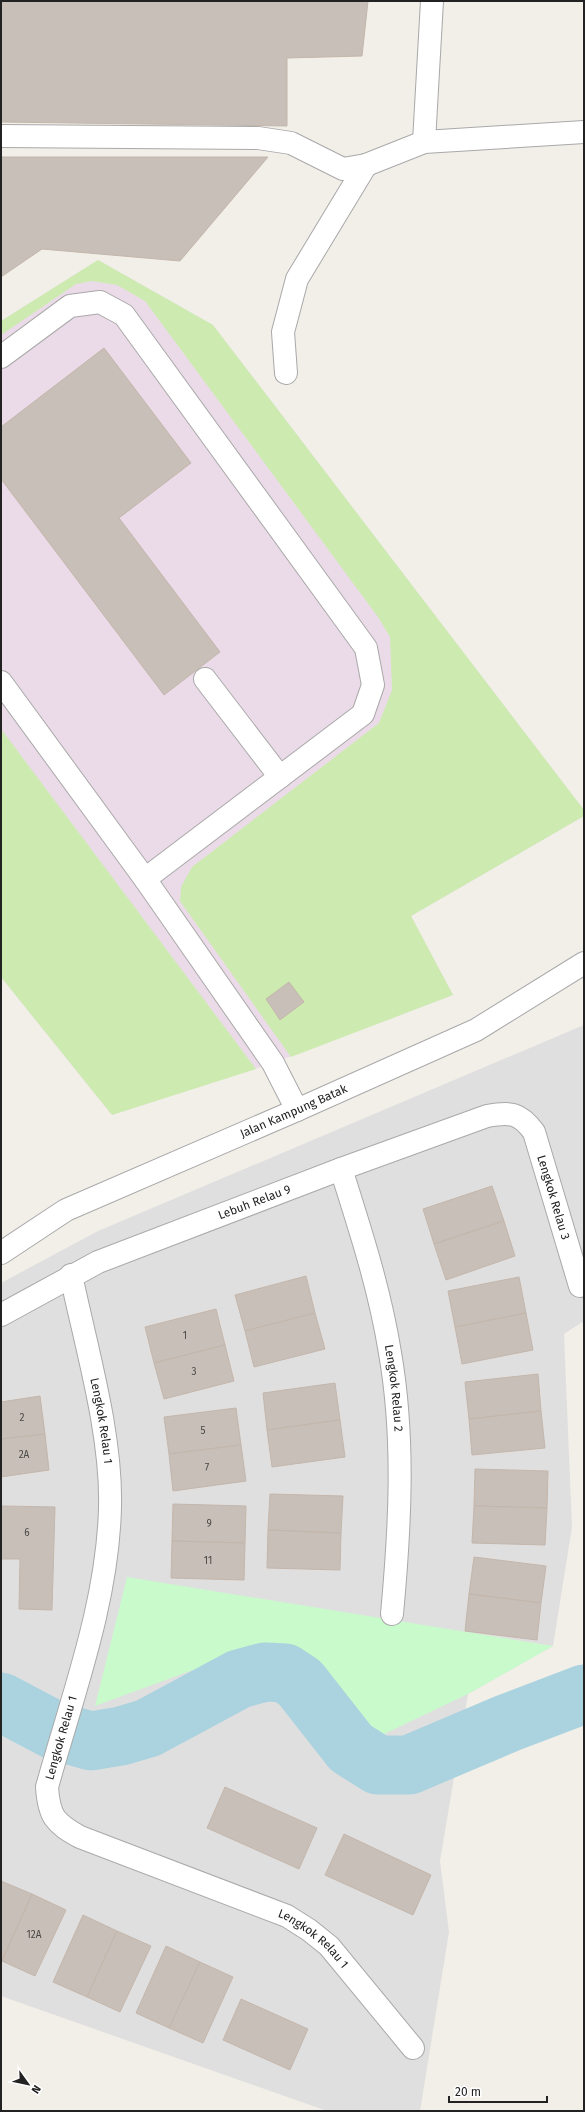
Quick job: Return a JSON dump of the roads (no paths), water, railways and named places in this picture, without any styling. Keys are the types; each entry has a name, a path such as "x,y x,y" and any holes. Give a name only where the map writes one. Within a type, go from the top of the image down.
{"street":[{"path":"424,142 432,1"},
{"path":"1,136 258,138 291,143 343,169 366,165 424,142 584,132"},
{"path":"286,373 283,332 297,279 366,165"},
{"path":"1,357 70,306 100,302 124,315 366,648 373,685 363,714 145,879"},
{"path":"205,678 280,777"},
{"path":"1,682 145,879 273,1063 297,1110"},
{"name":"Jalan Kampung Batak","path":"1,1253 66,1210 297,1110 476,1030 584,963"},
{"name":"Lebuh Relau 9","path":"1,1315 71,1275 105,1259 341,1169 487,1116 505,1113 517,1116"},
{"name":"Lengkok Relau 3","path":"517,1116 526,1122 534,1132 538,1141 580,1286"},
{"name":"Lengkok Relau 2","path":"341,1169 369,1259 391,1361 399,1450 397,1564 392,1614"},
{"name":"Lengkok Relau 1","path":"71,1275 102,1423 108,1463 110,1507 105,1564 96,1607 70,1710 47,1787 48,1801 53,1818 66,1829 80,1837 287,1916 309,1930 329,1946 413,2048"}],"waterway":[{"path":"1,1702 56,1731 91,1741 121,1736 148,1728 239,1679 265,1672 285,1673 300,1683 351,1748 378,1765 409,1765 508,1723 584,1694"}]}
